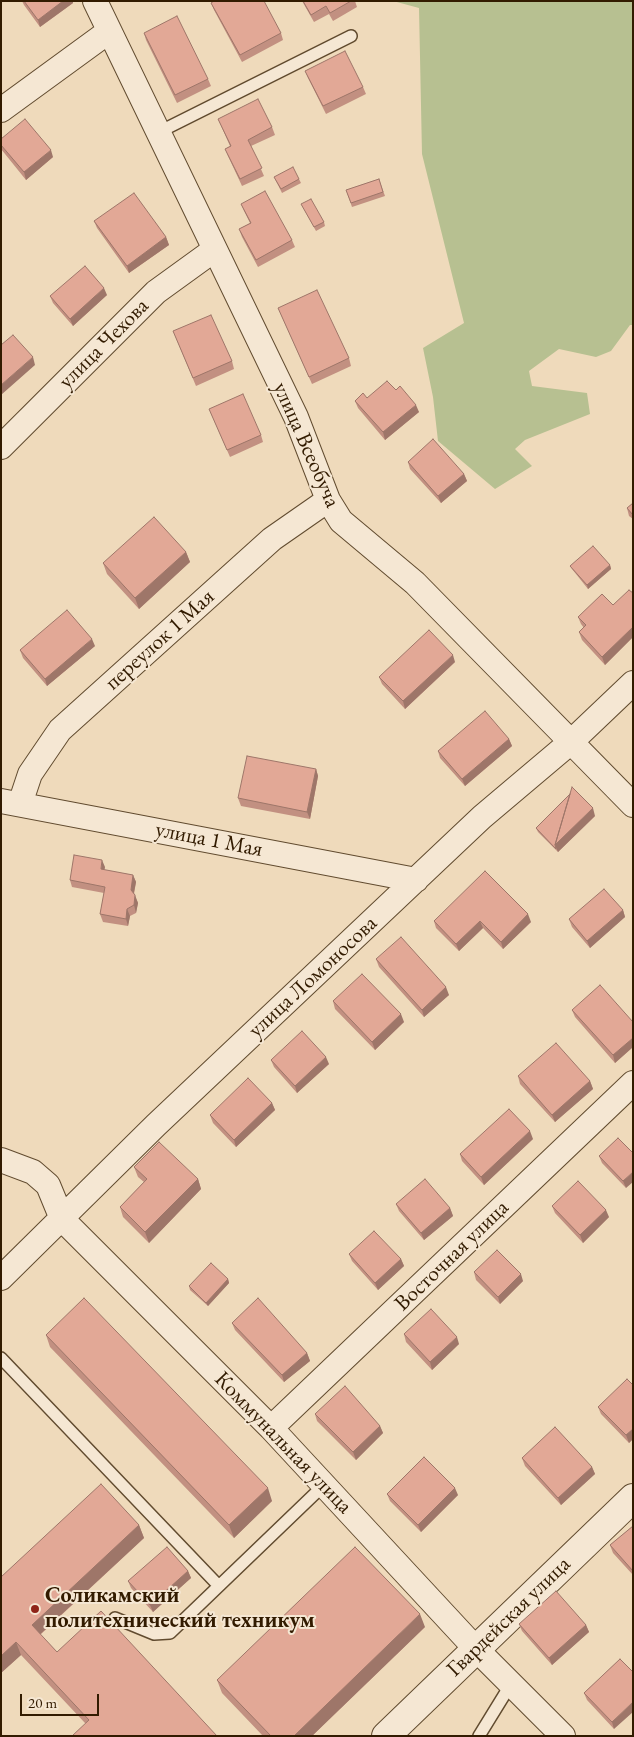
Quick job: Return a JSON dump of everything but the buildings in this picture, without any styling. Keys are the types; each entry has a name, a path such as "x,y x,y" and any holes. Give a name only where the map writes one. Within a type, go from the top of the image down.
{"street":[{"name":"улица Всеобуча","path":"95,1 108,32 296,417 328,500 342,521 415,583 633,804"},
{"path":"1,110 108,32"},
{"name":"улица Чехова","path":"1,447 156,292 214,250"},
{"name":"переулок 1 Мая","path":"11,802 60,730 272,539 328,500"},
{"name":"улица Ломоносова","path":"1,1278 163,1118 482,816 572,741 633,683"},
{"name":"улица 1 Мая","path":"11,802 416,880"},
{"name":"Восточная улица","path":"271,1428 633,1083"},
{"name":"Коммунальная улица","path":"1,1160 33,1172 48,1186 62,1219 271,1428 476,1649 563,1736"},
{"name":"Гвардейская улица","path":"386,1736 633,1498"}],"lane":[{"path":"157,133 351,36"},
{"path":"1,1358 218,1585"},
{"path":"115,1618 154,1634 170,1632 324,1485"},
{"path":"479,1736 511,1684"}],"green space":[{"path":"393,1 633,1 633,325 630,325 611,351 596,357 559,349 529,371 532,386 587,393 590,414 525,440 515,449 532,466 495,489 438,441 433,397 423,348 464,323 422,154 419,8"}],"place":[{"name":"Соликамский политехнический техникум","path":"35,1609"}]}
